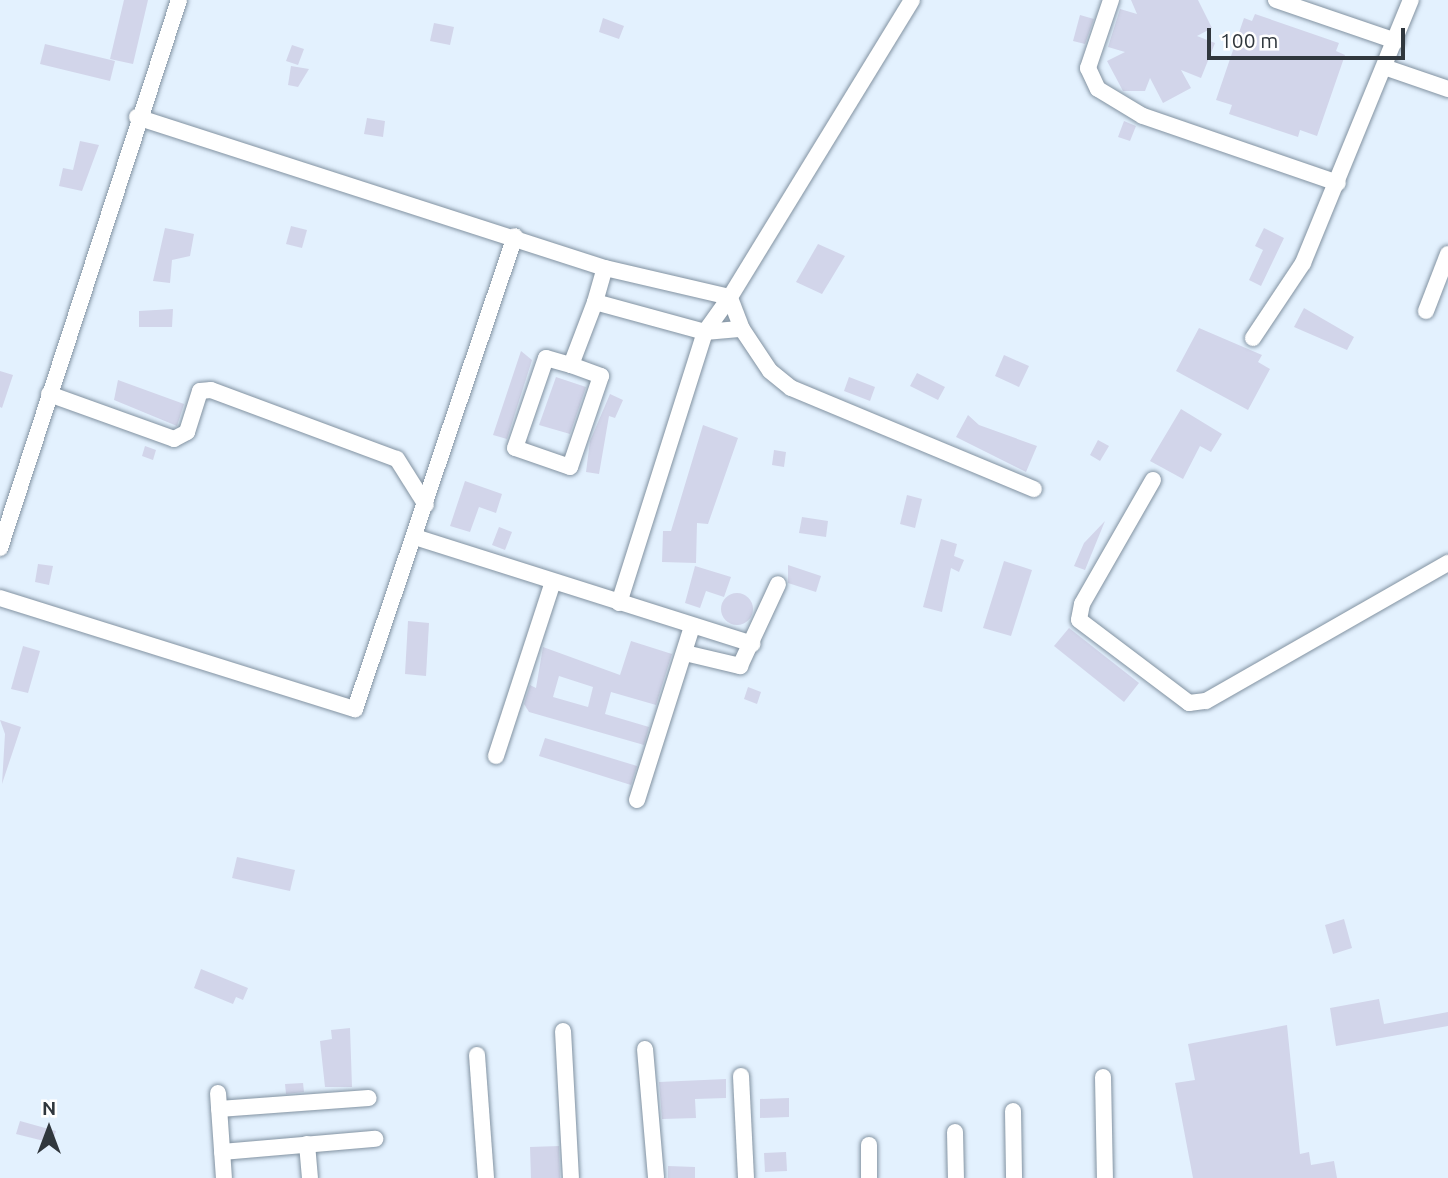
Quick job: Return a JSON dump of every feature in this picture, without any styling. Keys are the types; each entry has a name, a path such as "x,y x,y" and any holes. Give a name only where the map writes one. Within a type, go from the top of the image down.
{"street":[{"path":"0,548 136,117 179,0"},
{"path":"619,603 705,332 730,297 912,0"},
{"path":"1111,0 1088,68 1098,89 1143,116 1338,183"},
{"path":"1276,0 1396,41"},
{"path":"1253,338 1303,264 1387,68 1411,0"},
{"path":"1387,68 1448,89"},
{"path":"136,117 515,236 605,268 730,297"},
{"path":"0,598 355,709 515,236"},
{"path":"1426,311 1448,254"},
{"path":"571,365 605,268"},
{"path":"730,297 742,329 770,371 791,388 1034,489"},
{"path":"595,302 705,332 742,329"},
{"path":"546,358 571,365 601,376 570,467 515,448 546,358"},
{"path":"49,394 174,439 187,432 200,391 212,390 397,459 426,505"},
{"path":"1153,480 1082,604 1079,620 1189,703 1206,701 1448,563"},
{"path":"415,537 752,644"},
{"path":"496,756 553,582"},
{"path":"685,653 735,668 752,644 778,584"},
{"path":"637,800 692,627"},
{"path":"564,1031 571,1178"},
{"path":"645,1049 656,1178"},
{"path":"477,1055 486,1178"},
{"path":"741,1076 746,1178"},
{"path":"1102,1077 1105,1178"},
{"path":"224,1178 218,1101 369,1098"},
{"path":"1013,1111 1014,1178"},
{"path":"955,1132 956,1178"},
{"path":"222,1152 375,1139"},
{"path":"307,1144 310,1178"},
{"path":"869,1145 869,1178"}],"building":[{"path":"124,0 148,0 133,64 110,59"},
{"path":"1131,0 1198,0 1212,28 1197,36 1215,43 1201,78 1181,70 1191,88 1163,103 1150,78 1145,91 1123,91 1107,61 1125,52 1108,47 1120,9 1137,14"},
{"path":"1255,14 1339,43 1336,51 1345,55 1317,136 1300,130 1298,137 1229,114 1232,105 1216,100 1244,18 1252,21"},
{"path":"1080,15 1094,19 1085,44 1073,41"},
{"path":"603,18 624,26 619,39 599,32"},
{"path":"434,23 454,27 450,45 430,41"},
{"path":"45,44 115,61 110,81 40,64"},
{"path":"292,45 304,49 298,65 286,61"},
{"path":"291,66 309,69 298,87 288,85"},
{"path":"367,118 385,121 383,137 364,134"},
{"path":"1124,121 1136,126 1130,141 1118,137"},
{"path":"80,141 99,145 82,191 59,186 63,168 73,170"},
{"path":"291,226 307,230 302,248 286,244"},
{"path":"165,228 194,234 190,256 172,260 170,283 153,281"},
{"path":"1264,228 1284,238 1261,286 1249,280 1263,250 1255,246"},
{"path":"818,244 845,256 822,294 796,282"},
{"path":"1304,308 1354,337 1347,350 1294,327"},
{"path":"173,309 172,327 139,327 139,311"},
{"path":"1199,328 1262,355 1258,362 1270,369 1248,410 1176,371"},
{"path":"521,351 532,360 507,439 493,435"},
{"path":"1004,355 1029,366 1019,387 995,376"},
{"path":"0,371 13,375 2,408 0,407"},
{"path":"917,373 945,387 938,400 910,386"},
{"path":"556,377 586,387 570,434 539,425"},
{"path":"849,377 875,387 870,401 844,391"},
{"path":"118,380 184,404 177,426 114,400"},
{"path":"610,394 623,400 615,418 609,416 599,474 586,472 590,441"},
{"path":"1181,409 1222,434 1211,452 1200,446 1183,479 1150,461"},
{"path":"968,415 979,425 1037,446 1026,472 956,437"},
{"path":"703,425 738,438 708,524 697,523 696,563 662,562 663,531 671,531"},
{"path":"1098,440 1109,446 1100,461 1090,455"},
{"path":"145,446 156,450 153,460 142,456"},
{"path":"774,450 786,452 784,467 772,465"},
{"path":"465,481 502,494 496,513 479,507 470,532 450,526"},
{"path":"907,495 922,499 915,528 900,524"},
{"path":"802,517 828,521 826,537 799,533"},
{"path":"1105,521 1085,570 1074,566 1084,543"},
{"path":"499,527 512,532 505,550 492,545"},
{"path":"941,539 957,544 954,556 964,560 959,572 951,568 942,612 923,607"},
{"path":"1004,561 1032,570 1011,636 983,628"},
{"path":"38,564 53,566 49,585 35,582"},
{"path":"788,565 821,576 816,592 788,583"},
{"path":"695,566 731,577 724,597 706,591 700,608 685,603"},
{"path":"737,593 748,598 753,609 748,620 737,625 726,620 721,609 726,598"},
{"path":"408,621 429,623 426,676 405,674"},
{"path":"1069,628 1139,683 1124,702 1054,646"},
{"path":"631,641 672,654 656,705 611,692 605,714 649,727 644,745 529,712 524,704 530,685 536,688 543,647 620,675","holes":["559,676 593,687 588,707 553,697"]},
{"path":"23,646 40,651 28,693 11,689"},
{"path":"748,687 761,692 757,704 744,699"},
{"path":"0,720 21,727 2,784 5,734"},
{"path":"545,738 637,766 631,785 539,756"},
{"path":"237,857 295,870 290,891 232,878"},
{"path":"1344,919 1352,948 1333,954 1325,925"},
{"path":"201,969 248,988 243,1000 236,997 233,1004 194,988"},
{"path":"1379,999 1384,1024 1448,1012 1448,1026 1336,1046 1330,1008"},
{"path":"1287,1025 1300,1154 1309,1152 1311,1165 1334,1161 1337,1178 1193,1178 1175,1083 1195,1080 1188,1044"},
{"path":"350,1028 352,1087 325,1087 320,1041 332,1039 331,1030"},
{"path":"726,1079 726,1098 695,1099 696,1118 662,1119 659,1082"},
{"path":"303,1083 304,1092 286,1094 285,1084"},
{"path":"789,1098 789,1117 760,1118 760,1099"},
{"path":"20,1121 56,1131 52,1143 16,1134"},
{"path":"559,1146 560,1178 531,1178 530,1147"},
{"path":"786,1152 787,1171 765,1172 764,1153"},
{"path":"668,1166 695,1167 695,1178 668,1178"}]}
